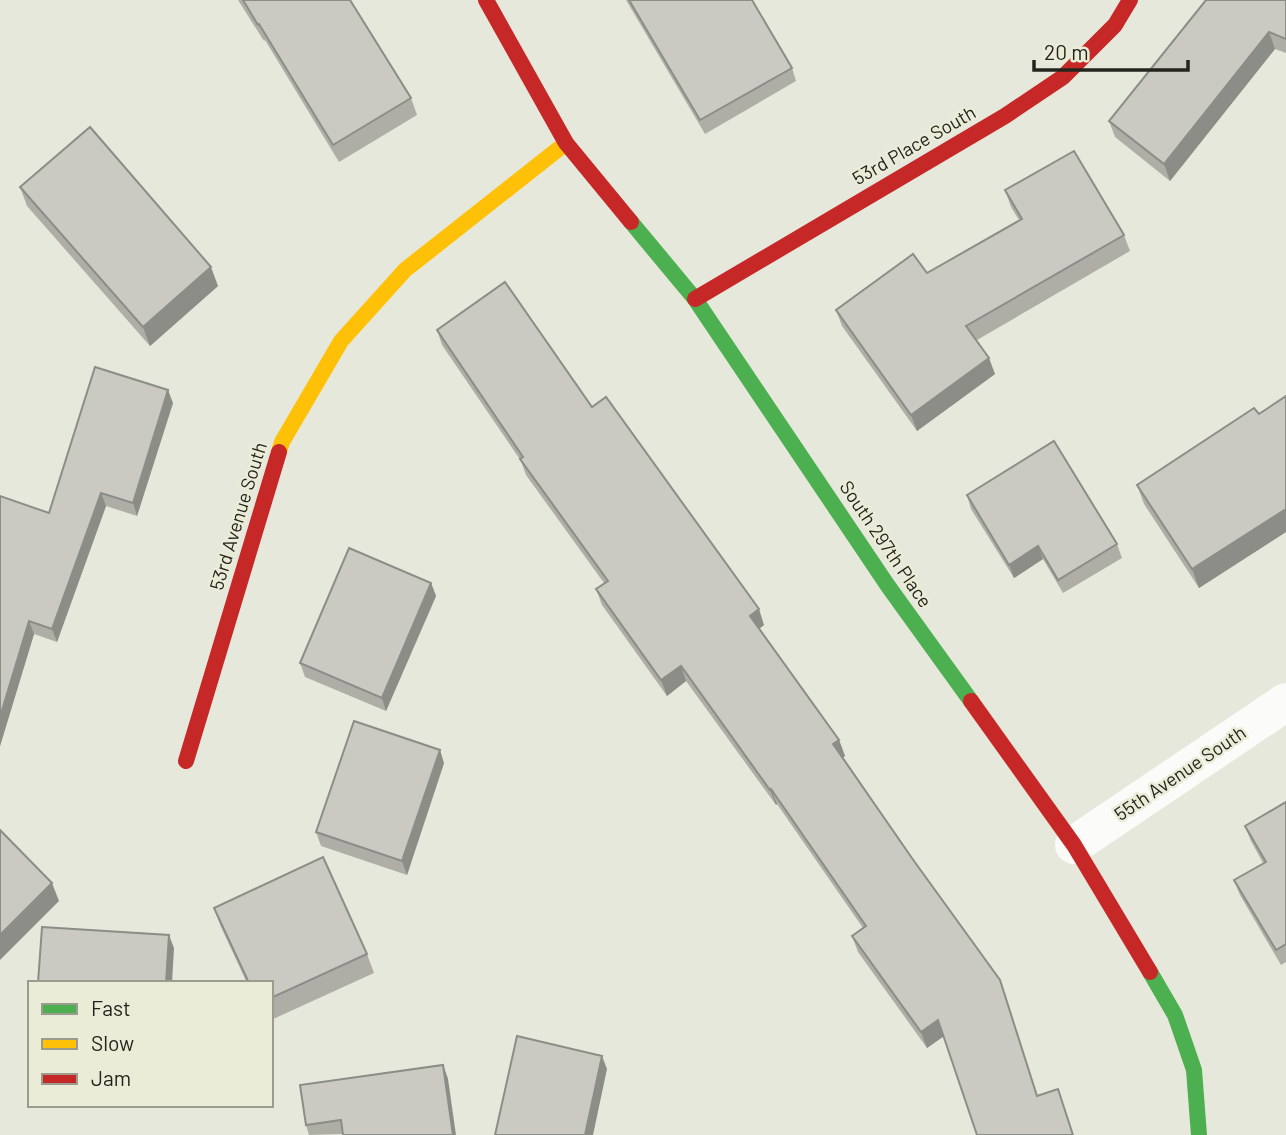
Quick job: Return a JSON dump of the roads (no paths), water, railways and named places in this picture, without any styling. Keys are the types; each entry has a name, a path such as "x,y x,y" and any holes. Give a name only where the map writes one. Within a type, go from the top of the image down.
{"street":[{"name":"South 297th Place","path":"486,0 566,142 695,299 888,586 1074,845 1175,1016 1194,1070 1199,1135"},
{"name":"53rd Place South","path":"695,299 1005,116 1063,77 1115,25 1130,0"},
{"name":"53rd Avenue South","path":"186,761 282,442 341,341 405,270 566,142"},
{"name":"55th Avenue South","path":"1074,845 1286,702"}]}
